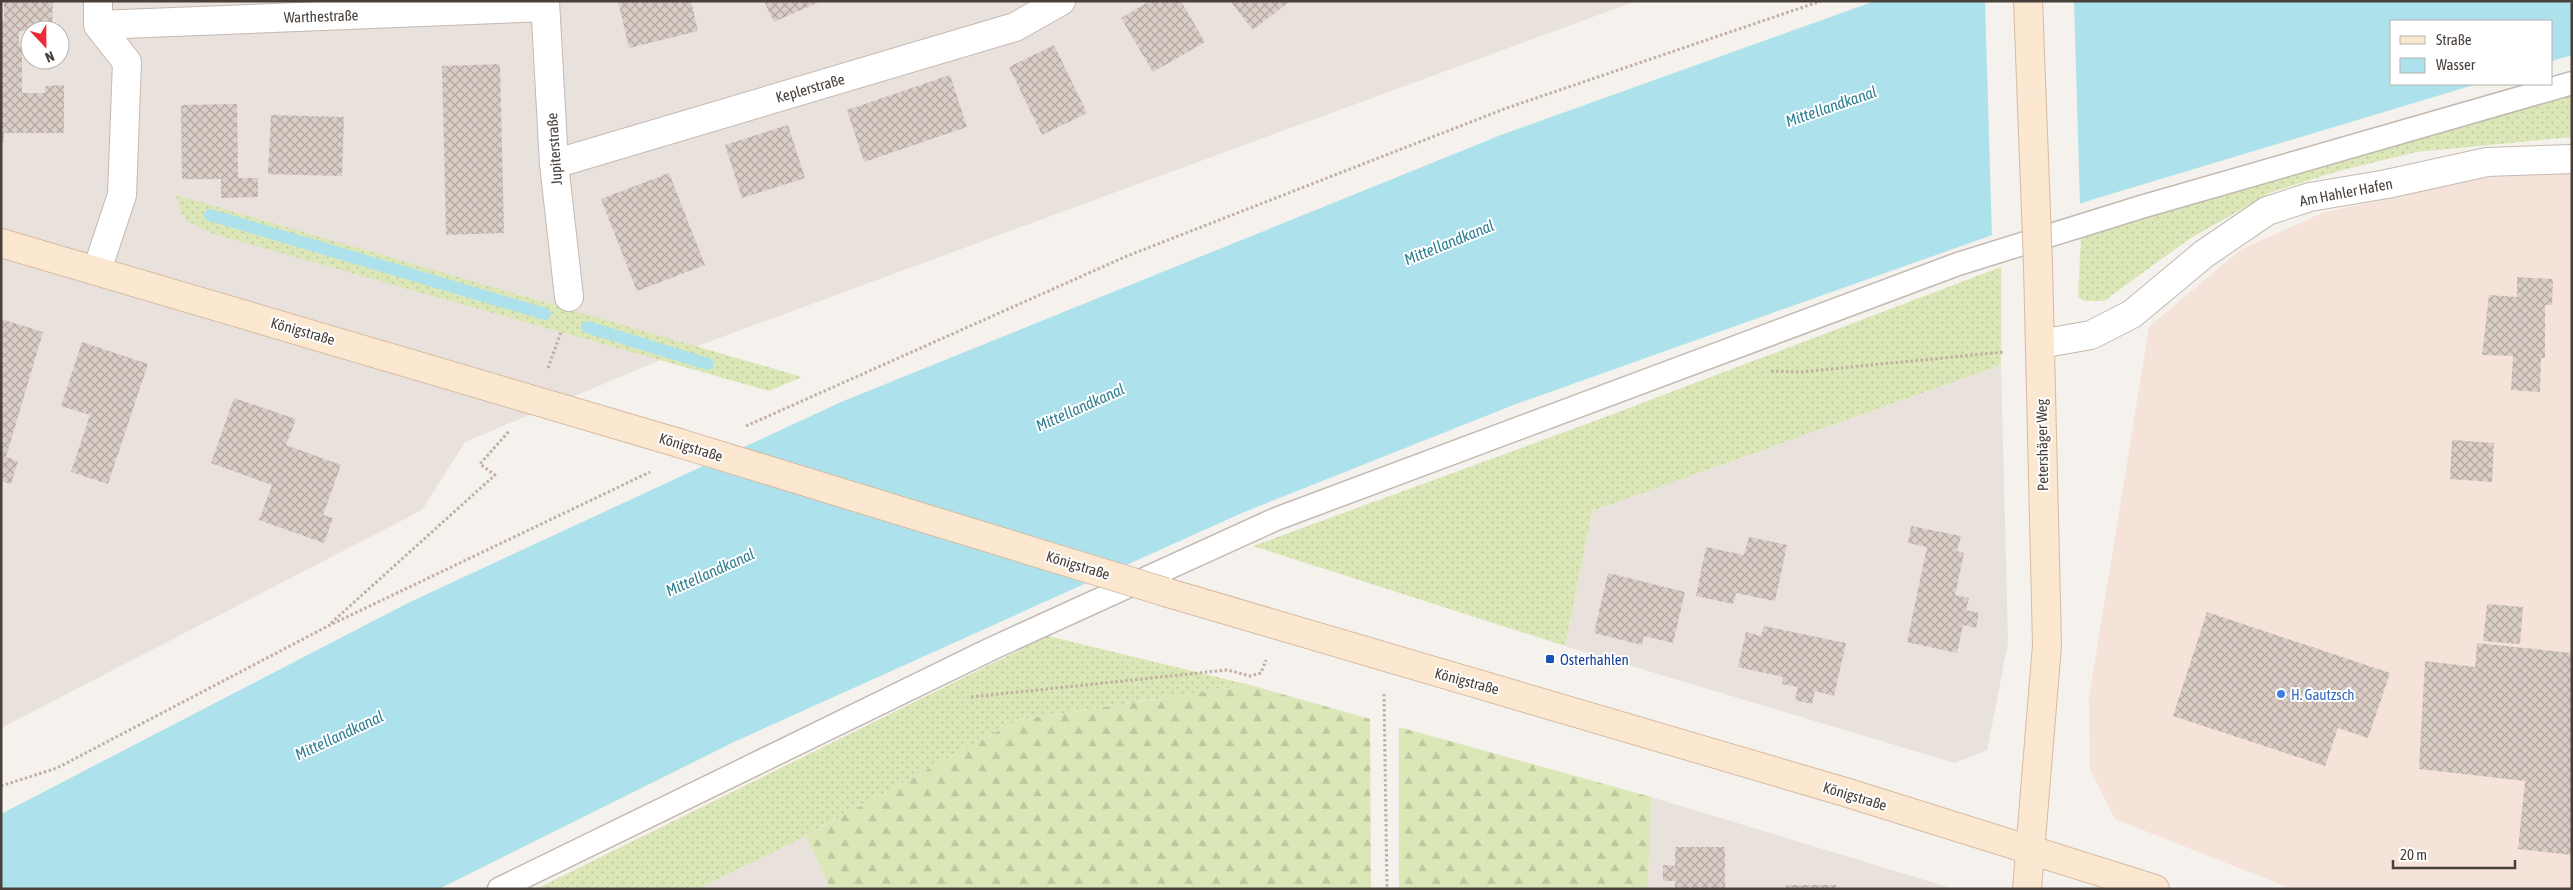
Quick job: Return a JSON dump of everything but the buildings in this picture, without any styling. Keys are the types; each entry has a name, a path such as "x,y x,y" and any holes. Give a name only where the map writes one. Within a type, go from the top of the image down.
{"main road":[{"name":"Petershäger Weg","path":"2027,889 2046,645 2038,265 2028,1"},
{"name":"Königstraße","path":"1,243 537,400 1165,592 1384,658 1517,694 2155,889"}],"street":[{"name":"Keplerstraße","path":"554,164 1015,28 1061,1"},
{"name":"Jupiterstraße","path":"545,4 554,164 569,297"},
{"name":"Warthestraße","path":"97,270 122,195 127,62 98,13 545,4"},
{"name":"Am Hahler Hafen","path":"2040,344 2091,335 2132,314 2204,254 2267,211 2310,197 2387,184 2487,162 2572,158"}],"lane":[{"path":"499,889 993,648 1276,519 1958,264 2151,204 2572,83"}],"path":[{"path":"742,428 1127,256 1504,109 1821,1"},
{"path":"328,626 495,475 480,464 537,400 561,331 569,297"},
{"path":"1714,356 1742,370 1800,372 1992,355 2040,344"},
{"path":"1,786 57,768 328,626 652,471"},
{"path":"965,698 1227,670 1250,676 1261,673 1279,626"},
{"path":"1384,658 1387,889"}],"shaded area":[{"path":"1,1 1636,1 670,356 465,442 422,510 1,728"},
{"path":"2572,172 2572,889 2292,889 2115,819 2090,770 2089,698 2149,327 2240,250 2322,213 2481,178"},
{"path":"2001,365 2008,643 1987,750 1955,763 1565,646 1592,511"},
{"path":"1651,797 1948,887 1950,889 1648,889"},
{"path":"806,836 830,889 698,889"}],"green space":[{"path":"2572,90 2572,137 2416,152 2339,171 2272,192 2189,239 2104,301 2085,301 2078,297 2081,236"},
{"path":"176,195 802,377 769,391 217,235 189,221 181,211"},
{"path":"2001,267 2001,365 1592,511 1565,646 1253,546 1592,422"},
{"path":"1048,636 1250,685 1018,720 806,836 698,889 536,889"},
{"path":"1250,685 1370,719 1371,889 830,889 806,836 1018,720"},
{"path":"1399,727 1651,797 1648,889 1399,889"}],"water":[{"name":"Mittellandkanal","path":"1875,1 2572,1 2572,55 2553,61 2553,20 2390,20 2390,85 2474,85 2091,200 1516,404 1242,513 736,741 439,889 1,889 1,814 410,602 841,402 1501,135"}],"pier":[{"path":"1985,1 2074,1 2080,206 1992,238"}],"waterway":[{"path":"210,215 545,314"},
{"path":"587,327 708,364"}],"place":[{"name":"Osterhahlen","path":"1550,659"},
{"name":"H. Gautzsch","path":"2281,694"}]}
